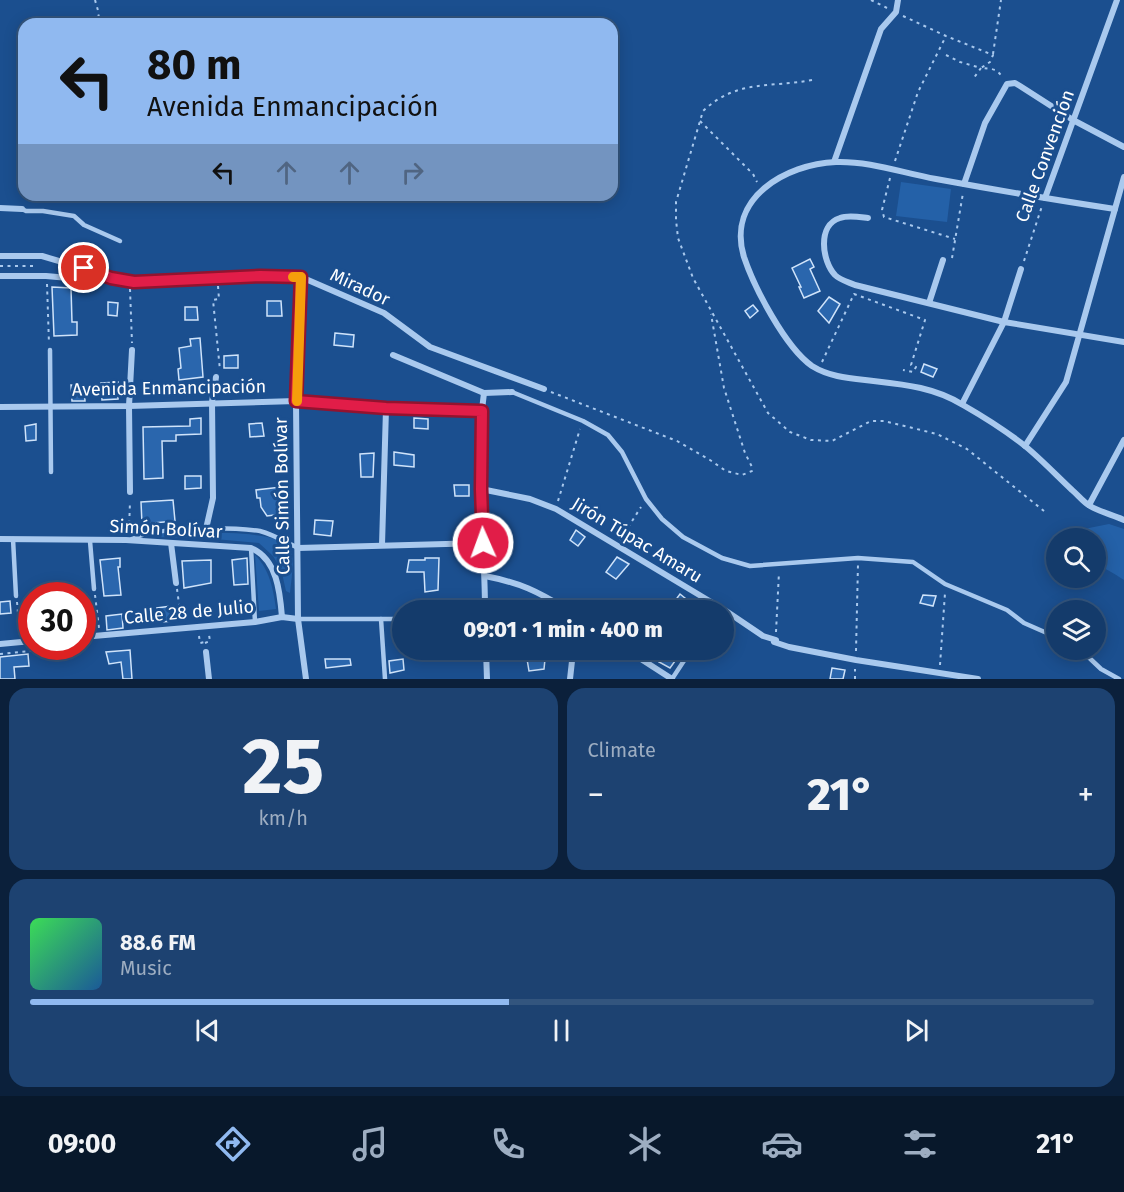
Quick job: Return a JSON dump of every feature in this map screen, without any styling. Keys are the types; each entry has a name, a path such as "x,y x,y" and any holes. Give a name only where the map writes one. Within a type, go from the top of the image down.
{"street":[{"path":"834,162 880,29 896,12 898,0"},
{"name":"Calle Convención","path":"1045,198 1117,0"},
{"path":"964,184 985,123 1007,84 1015,83 1073,120 1124,147"},
{"path":"1115,209 964,184 856,162 834,162 809,166 775,179 762,190 748,209 742,231 743,252 759,295 795,351 819,370 838,376 927,389 962,404 1025,446 1089,505 1124,520"},
{"path":"1025,446 1066,382 1124,177"},
{"path":"0,208 22,208"},
{"path":"868,218 842,217 836,219 827,231 824,251 831,270 839,279 1004,322 1124,342"},
{"name":"Mirador","path":"0,256 42,256 93,270 111,278 134,282 260,276 301,277 384,313 430,347 544,389"},
{"path":"930,303 943,260"},
{"path":"962,404 1004,322 1021,269"},
{"name":"Mirador","path":"0,276 46,276 91,280 111,278"},
{"name":"Calle Simón Bolívar","path":"301,277 296,401 298,619 306,679"},
{"path":"130,492 129,406 132,350"},
{"path":"393,355 484,393 512,392"},
{"path":"206,529 213,498 212,402 216,377"},
{"path":"484,393 481,489 485,600"},
{"name":"Avenida Enmancipación","path":"0,407 296,401 386,408 482,411"},
{"path":"382,545 386,408"},
{"path":"1089,505 1124,440"},
{"name":"Jirón Túpac Amaru","path":"481,489 530,499 556,509 704,600"},
{"name":"Simón Bolívar","path":"0,539 129,540 251,548"},
{"path":"171,543 176,583"},
{"path":"298,548 483,543"},
{"path":"251,548 265,557 272,569 280,594 282,617"},
{"path":"485,576 529,587 551,600"},
{"name":"Calle 28 de Julio","path":"96,635 255,622 282,617 298,619"},
{"name":"Jirón Túpac Amaru","path":"734,618 763,636 776,640 774,642 789,647 978,679"},
{"path":"0,644 18,642"},
{"path":"206,652 209,679"},
{"path":"486,660 487,679"},
{"path":"570,679 573,660"},
{"path":"643,660 672,679"}],"lane":[{"path":"22,208 26,211 74,216 84,225 120,241"},
{"path":"50,350 51,472"},
{"path":"512,392 583,421 608,435 622,452 646,499 662,519 702,549 722,558 750,566 858,558 913,562 945,584 1007,610 1024,623 1046,633"},
{"path":"129,540 149,532 206,529 262,532 298,548"},
{"path":"14,539 16,596"},
{"path":"90,541 93,582"},
{"path":"251,548 255,622"},
{"path":"298,619 392,620"},
{"path":"381,619 385,679"},
{"path":"672,679 685,660"},
{"path":"1092,660 1101,669 1119,679"}],"path":[{"path":"95,0 99,14 98,18"},
{"path":"871,0 945,36 993,55"},
{"path":"973,79 981,68 990,62 993,55 1001,0"},
{"path":"945,36 918,92 892,169 882,210 884,217 955,239"},
{"path":"946,55 960,62 999,72 1007,84"},
{"path":"957,67 960,62"},
{"path":"812,80 736,89 711,103 703,111 676,202 676,220 684,256 693,278 768,413 790,432 811,440 832,441 871,421 884,421 937,434 967,449 1044,511"},
{"path":"699,120 753,174 762,190"},
{"path":"943,260 951,261 964,184"},
{"name":"Calle Convención","path":"1021,269 1045,198"},
{"path":"47,282 50,350"},
{"path":"130,288 132,350"},
{"path":"216,377 220,377 213,300 219,299 218,293"},
{"path":"819,370 854,294 925,320 911,365 916,367 913,372 903,370"},
{"path":"544,389 653,430 677,441 726,471 734,474 749,474 752,467 745,453 724,388 710,309"},
{"path":"556,509 583,421"},
{"path":"129,540 130,492"},
{"path":"615,546 646,499"},
{"path":"855,679 858,558"},
{"path":"776,640 780,563"},
{"path":"176,583 182,628"},
{"path":"940,674 945,584"},
{"path":"16,596 18,614"},
{"path":"96,605 100,635"},
{"path":"199,635 200,643 205,642"},
{"path":"0,654 18,652"}],"shaded area":[{"path":"901,182 951,189 947,222 896,216"},
{"path":"1109,524 1124,529 1124,580 1106,569 1106,528 1089,528"},
{"path":"167,533 232,533 269,537 282,541 289,547 292,557 290,593 286,591 281,569 273,556 259,543 204,538 153,537"},
{"path":"255,555 267,573 276,609 259,611"}],"building":[{"path":"810,259 814,267 810,269 820,291 804,298 792,268"},
{"path":"52,287 71,288 72,322 77,322 77,335 54,336"},
{"path":"829,297 840,304 829,323 818,311"},
{"path":"267,301 281,301 282,316 267,316"},
{"path":"108,302 118,303 117,316 108,315"},
{"path":"753,305 758,311 750,318 745,311"},
{"path":"185,307 197,307 198,320 185,320"},
{"path":"335,333 354,335 353,347 334,345"},
{"path":"200,338 203,377 179,380 178,369 181,368 179,348 191,346 190,339"},
{"path":"238,355 238,368 224,368 224,356"},
{"path":"924,364 937,369 933,377 921,372"},
{"path":"118,382 118,399 102,400 101,383"},
{"path":"71,385 84,386 85,401 72,401"},
{"path":"201,418 201,434 176,435 176,441 162,441 163,478 144,479 143,427 190,426 190,419"},
{"path":"414,418 428,419 428,429 414,428"},
{"path":"262,423 264,436 250,437 249,424"},
{"path":"36,424 36,440 26,441 25,426"},
{"path":"394,452 414,455 414,467 394,465"},
{"path":"374,453 373,477 361,477 360,454"},
{"path":"185,476 201,476 201,488 185,489"},
{"path":"454,485 469,485 469,496 455,496"},
{"path":"281,487 282,514 267,516 261,507 260,498 257,498 256,490"},
{"path":"173,500 175,521 142,524 141,502"},
{"path":"315,520 333,521 331,536 314,534"},
{"path":"576,530 585,537 578,546 570,540"},
{"path":"617,557 629,564 616,579 606,572"},
{"path":"120,558 120,567 118,567 121,595 104,596 100,560"},
{"path":"247,558 248,584 234,585 232,560"},
{"path":"425,558 439,558 438,590 425,592 424,572 407,572 409,560 425,560"},
{"path":"211,560 211,583 184,588 182,561"},
{"path":"680,594 688,600 676,600"},
{"path":"923,595 936,596 933,606 920,603"},
{"path":"10,601 11,613 0,614 0,602"},
{"path":"171,606 174,621 160,622 157,608"},
{"path":"122,614 123,628 107,630 106,616"},
{"path":"130,650 132,679 123,679 121,662 109,664 106,652"},
{"path":"18,655 18,660 28,660 29,666 14,667 15,679 0,679 0,657"},
{"path":"325,659 350,659 351,665 326,668"},
{"path":"403,660 404,670 390,673 389,661"},
{"path":"527,660 545,660 544,669 529,671"},
{"path":"660,660 676,660 670,668 659,662"},
{"path":"832,668 845,670 843,679 830,679"}],"slow traffic":[{"path":"293,277 301,277 297,401"}],"route":[{"path":"84,268 111,278 134,282 260,276 301,277 296,401 386,408 482,411 483,543"}]}
